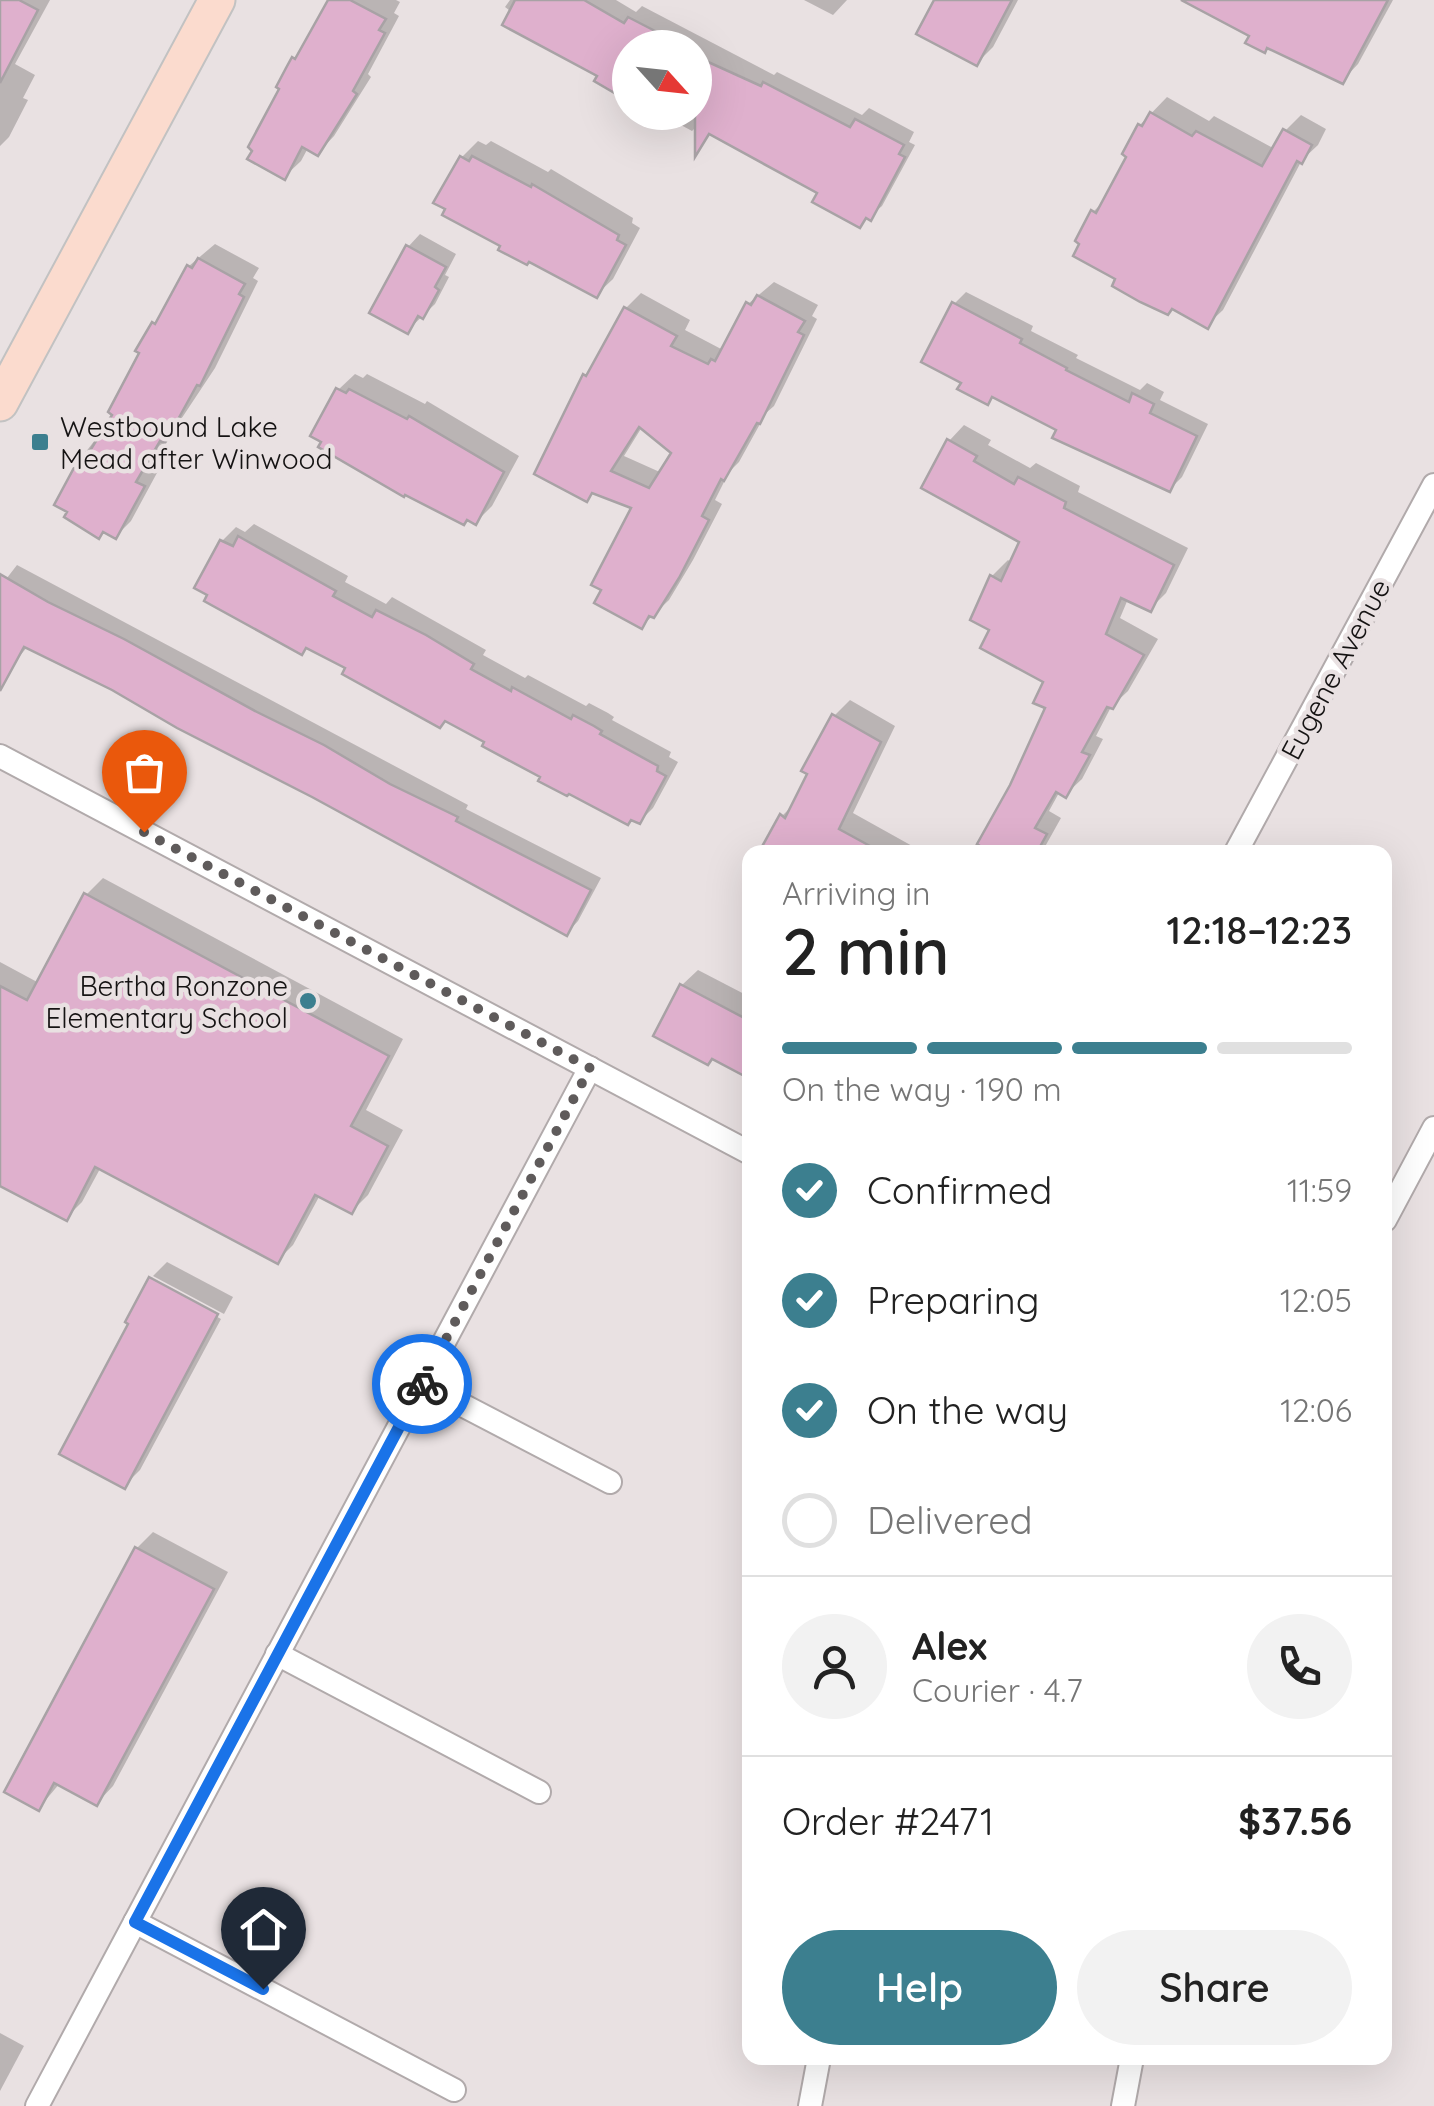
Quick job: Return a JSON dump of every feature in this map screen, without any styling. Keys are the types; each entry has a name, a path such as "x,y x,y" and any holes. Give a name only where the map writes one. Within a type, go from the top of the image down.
{"main road":[{"path":"0,403 217,0"}],"street":[{"name":"Eugene Avenue","path":"1240,845 1434,485"},
{"path":"0,756 742,1149"},
{"path":"37,2106 590,1068"},
{"path":"1392,1204 1434,1128"},
{"path":"422,1384 610,1482"},
{"path":"278,1654 539,1792"},
{"path":"135,1922 454,2090"},
{"path":"810,2106 818,2065"},
{"path":"1124,2106 1131,2065"}],"building":[{"path":"0,0 19,0 38,10 0,83"},
{"path":"328,0 350,0 386,19 379,30 385,33 353,91 357,94 318,156 302,147 285,180 247,159 252,151 248,147 286,68"},
{"path":"515,0 584,0 624,23 628,17 653,30 612,30 612,92 594,81 597,76 502,25"},
{"path":"934,0 1012,0 977,66 916,34"},
{"path":"1181,0 1388,0 1343,84 1267,48 1265,53 1245,43 1249,36"},
{"path":"712,64 761,86 763,82 850,127 855,119 904,145 899,154 905,157 871,221 866,218 860,228 812,202 817,193 709,134 695,157 695,130 712,130"},
{"path":"1150,112 1192,136 1196,131 1262,166 1283,129 1312,145 1302,164 1297,161 1208,329 1172,309 1168,315 1140,302 1112,286 1115,279 1073,256 1079,244 1075,241 1091,210 1096,213 1126,157 1122,154 1138,124 1142,126"},
{"path":"460,156 469,161 472,156 531,187 532,184 619,235 617,240 626,245 597,298 498,250 500,246 442,215 445,209 433,203"},
{"path":"406,245 446,267 423,319 418,316 408,334 369,313"},
{"path":"198,258 245,284 239,294 244,297 200,386 197,385 165,443 160,441 136,482 145,486 116,539 103,532 99,539 64,517 67,512 54,505 83,451 88,454 112,415 108,412 139,353 135,351 152,322 155,324 187,265 192,268"},
{"path":"757,295 805,321 798,332 804,335 760,424 757,423 724,481 721,479 702,516 709,520 679,578 654,618 649,616 642,629 594,603 601,590 591,585 631,508 592,493 587,502 534,474 583,374 586,376 624,307 677,336 671,346 708,364 711,359 715,361 746,302 751,305","holes":["639,427 671,453 649,488 611,471"]},
{"path":"952,302 1022,339 1020,343 1066,370 1129,402 1132,393 1154,404 1150,413 1197,436 1170,492 1052,438 1056,430 992,397 988,405 957,389 961,383 921,362"},
{"path":"336,388 346,393 349,389 407,419 409,416 504,472 476,525 467,520 464,525 404,497 318,447 321,442 310,436"},
{"path":"947,439 977,456 974,461 1014,484 1018,477 1066,502 1064,508 1174,565 1151,612 1121,598 1106,634 1144,655 1113,709 1107,707 1082,752 1090,755 1066,798 1056,792 1035,828 1047,834 1041,845 977,844 1010,785 1045,708 1033,703 1043,682 980,648 989,630 970,620 990,575 1001,581 1019,542 921,488"},
{"path":"238,536 336,591 333,596 372,617 376,610 426,635 474,664 471,669 571,719 573,715 658,766 657,771 666,776 640,824 631,820 628,825 567,796 445,721 440,728 342,674 345,668 306,648 302,655 204,601 207,595 194,588 220,540 233,546"},
{"path":"0,574 591,890 567,936 112,690 24,647 0,691"},
{"path":"832,714 881,742 839,829 868,845 763,845 780,814 785,818 807,774 801,771"},
{"path":"84,893 389,1056 351,1126 388,1146 352,1214 315,1195 278,1264 95,1167 67,1221 0,1186 0,986 27,1000"},
{"path":"680,984 742,1017 742,1075 712,1059 708,1065 653,1036"},
{"path":"149,1277 218,1314 125,1489 59,1454"},
{"path":"135,1547 214,1589 97,1806 54,1783 39,1811 4,1792"}],"way so far":[{"path":"144,832 590,1068 422,1384"}],"place":[{"name":"Westbound Lake Mead after Winwood","path":"40,442"},
{"name":"Bertha Ronzone Elementary School","path":"308,1001"}],"route":[{"path":"263,1989 135,1922 422,1384"}]}
